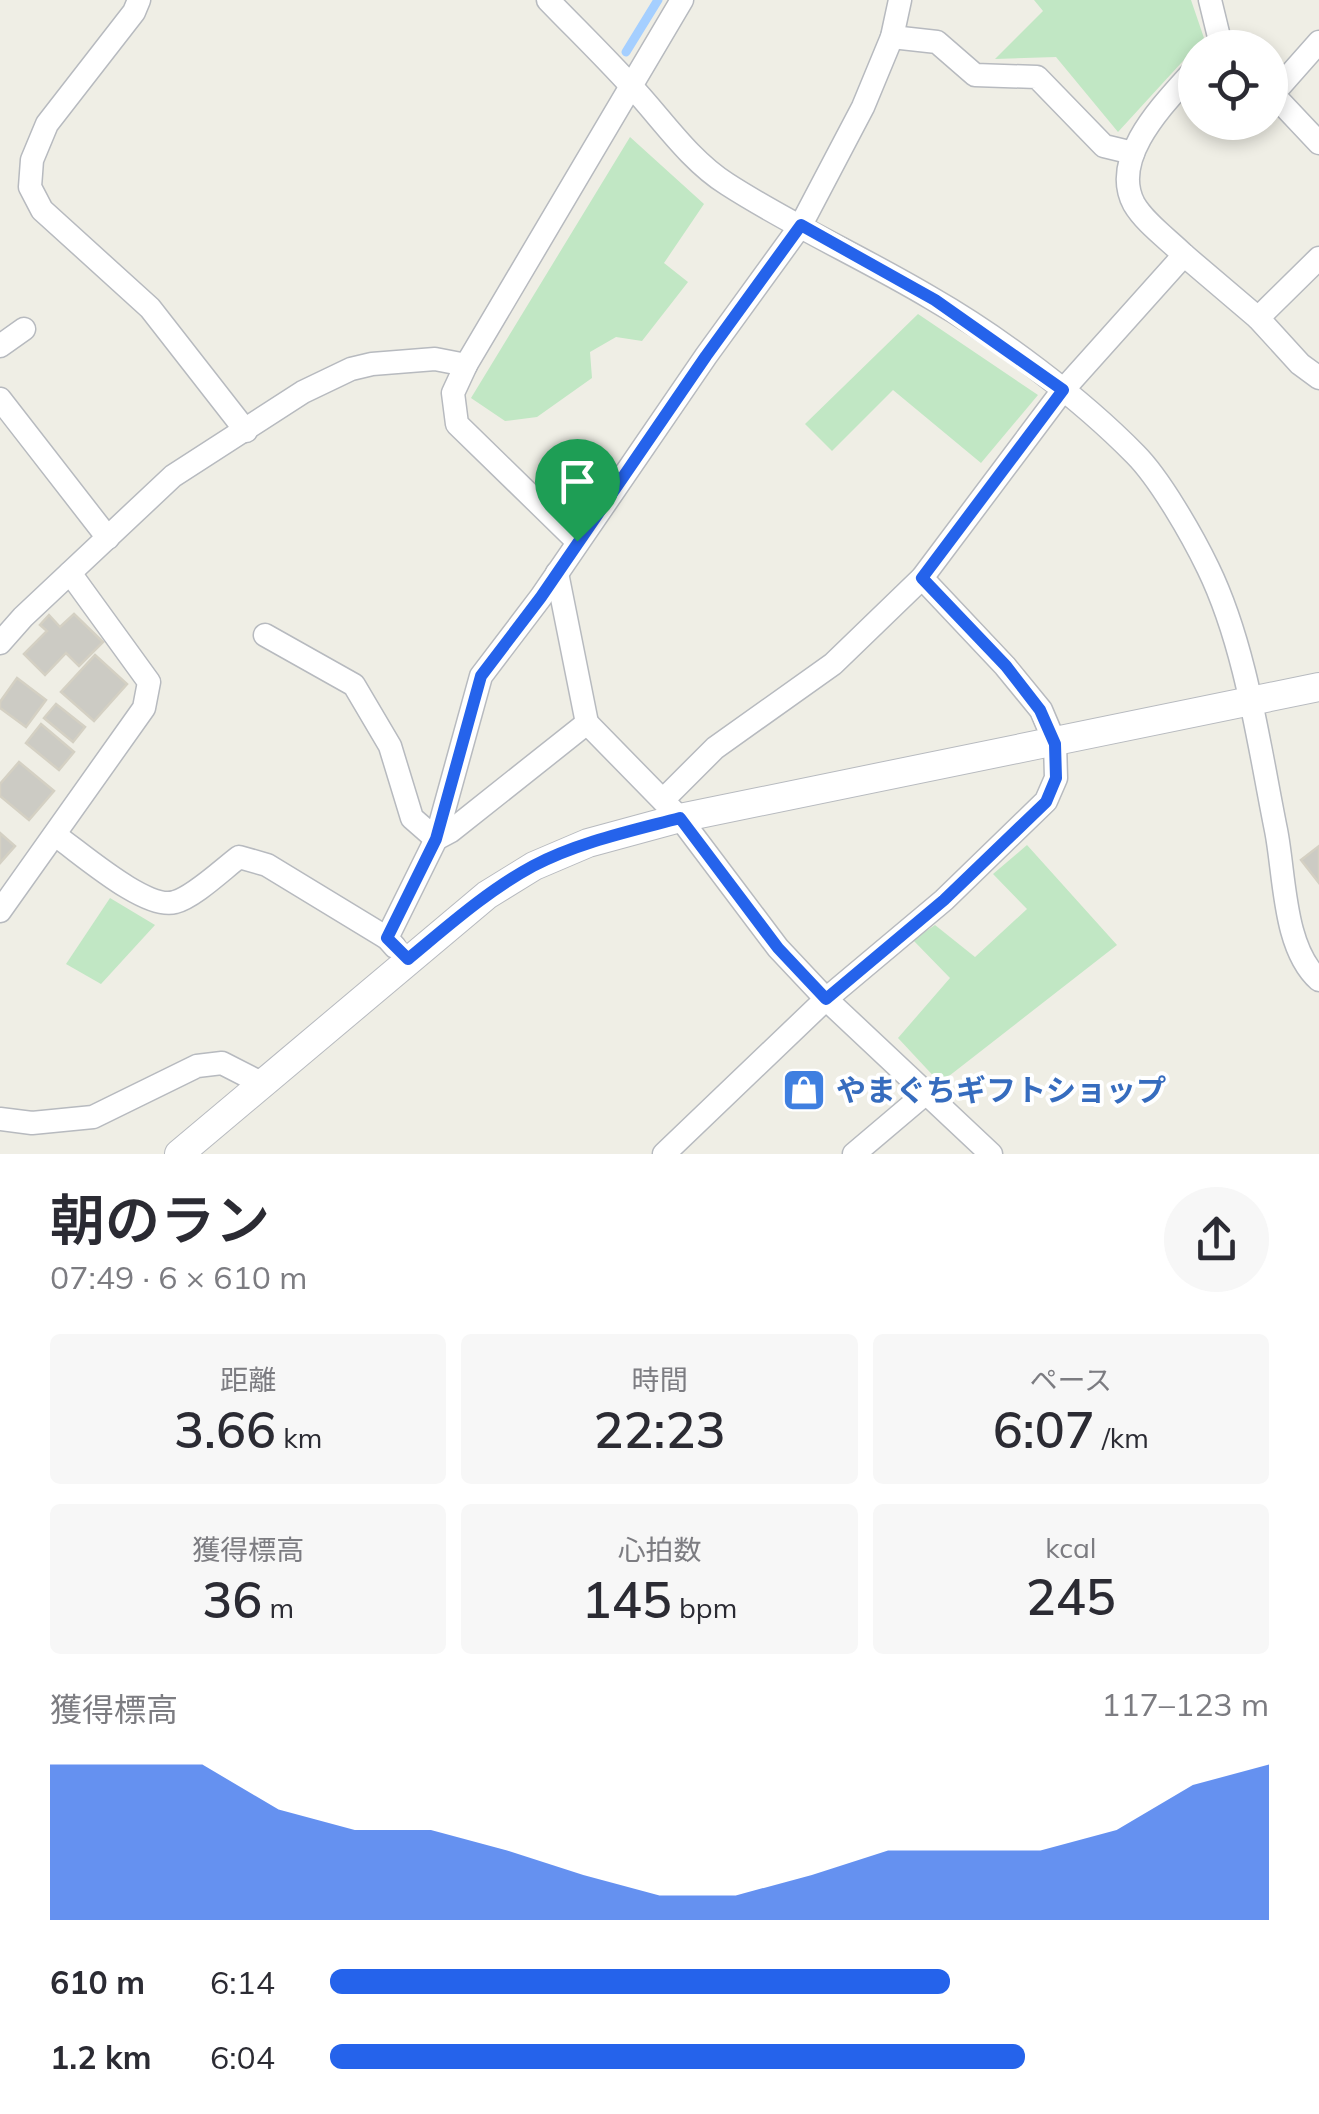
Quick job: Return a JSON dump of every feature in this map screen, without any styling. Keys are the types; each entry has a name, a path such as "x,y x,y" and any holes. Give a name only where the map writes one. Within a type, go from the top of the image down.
{"street":[{"path":"138,0 134,12 47,124 32,160 30,186 42,210 150,308 246,431"},
{"path":"548,0 681,143 723,182 935,300 1063,390 1137,456 1179,517 1208,569 1242,666 1278,837 1286,903 1297,942 1310,972 1319,980"},
{"path":"577,541 457,424 453,394 466,365 682,0"},
{"path":"387,938 436,839 481,676 801,225 863,107 892,37 900,0"},
{"path":"1210,0 1217,30"},
{"path":"892,37 937,42 974,75 1037,77 1104,146 1132,153"},
{"path":"1288,74 1319,42"},
{"path":"1178,88 1132,153 1126,184 1136,208 1319,378"},
{"path":"1288,110 1319,143"},
{"path":"672,809 715,748 833,664 922,578 1063,390 1184,256"},
{"path":"1258,318 1319,258"},
{"path":"0,346 24,329"},
{"path":"0,643 23,616 172,476 304,392 351,369 435,359 466,365"},
{"path":"0,399 108,538"},
{"path":"557,572 587,723 672,809 778,948 826,999 991,1154"},
{"path":"0,911 144,708 149,682 70,574"},
{"path":"664,1154 826,999 944,900 1046,802 1056,778 1055,744 1040,710 1006,666 922,578"},
{"path":"265,635 354,685 390,746 412,818 436,839"},
{"path":"179,1154 487,895 534,866 588,843 672,809 1055,744 1319,687"},
{"path":"436,839 587,723"},
{"path":"55,834 138,894 163,904 178,902 240,857 267,865 387,938 408,959"},
{"path":"0,1118 32,1122 93,1117 196,1066 222,1063 263,1084"},
{"path":"854,1154 926,1093"}],"green space":[{"path":"1034,0 1191,0 1201,30 1178,30 1178,66 1118,132 1056,57 995,59 1043,11"},
{"path":"630,137 704,204 664,263 688,282 642,341 616,337 590,352 592,378 537,417 505,421 471,398"},
{"path":"918,314 1038,395 981,463 893,390 832,451 805,424"},
{"path":"1027,845 1117,945 940,1083 898,1038 950,978 913,940 935,925 975,957 1027,909 993,874"},
{"path":"110,898 155,925 101,984 66,964"}],"building":[{"path":"74,614 103,642 79,666 66,653 45,675 24,654 47,631 40,625 49,615 60,627"},
{"path":"95,655 127,684 94,721 61,692"},
{"path":"17,678 46,700 26,727 0,708"},
{"path":"56,704 85,727 73,742 44,718"},
{"path":"41,724 74,752 59,770 26,743"},
{"path":"19,762 54,791 29,820 0,796 0,784"},
{"path":"0,833 15,846 0,863"},
{"path":"1319,846 1319,883 1301,860"}],"waterway":[{"path":"626,52 658,0"}],"place":[{"name":"やまぐちギフトショップ","path":"804,1090"}],"route":[{"path":"801,225 935,300 1063,390 922,578 1006,666 1040,710 1055,744 1056,778 1046,802 944,900 826,999 778,948 680,818 588,843 534,866 487,895 408,959 387,938 436,839 481,676 541,597 577,541 801,225"}]}
